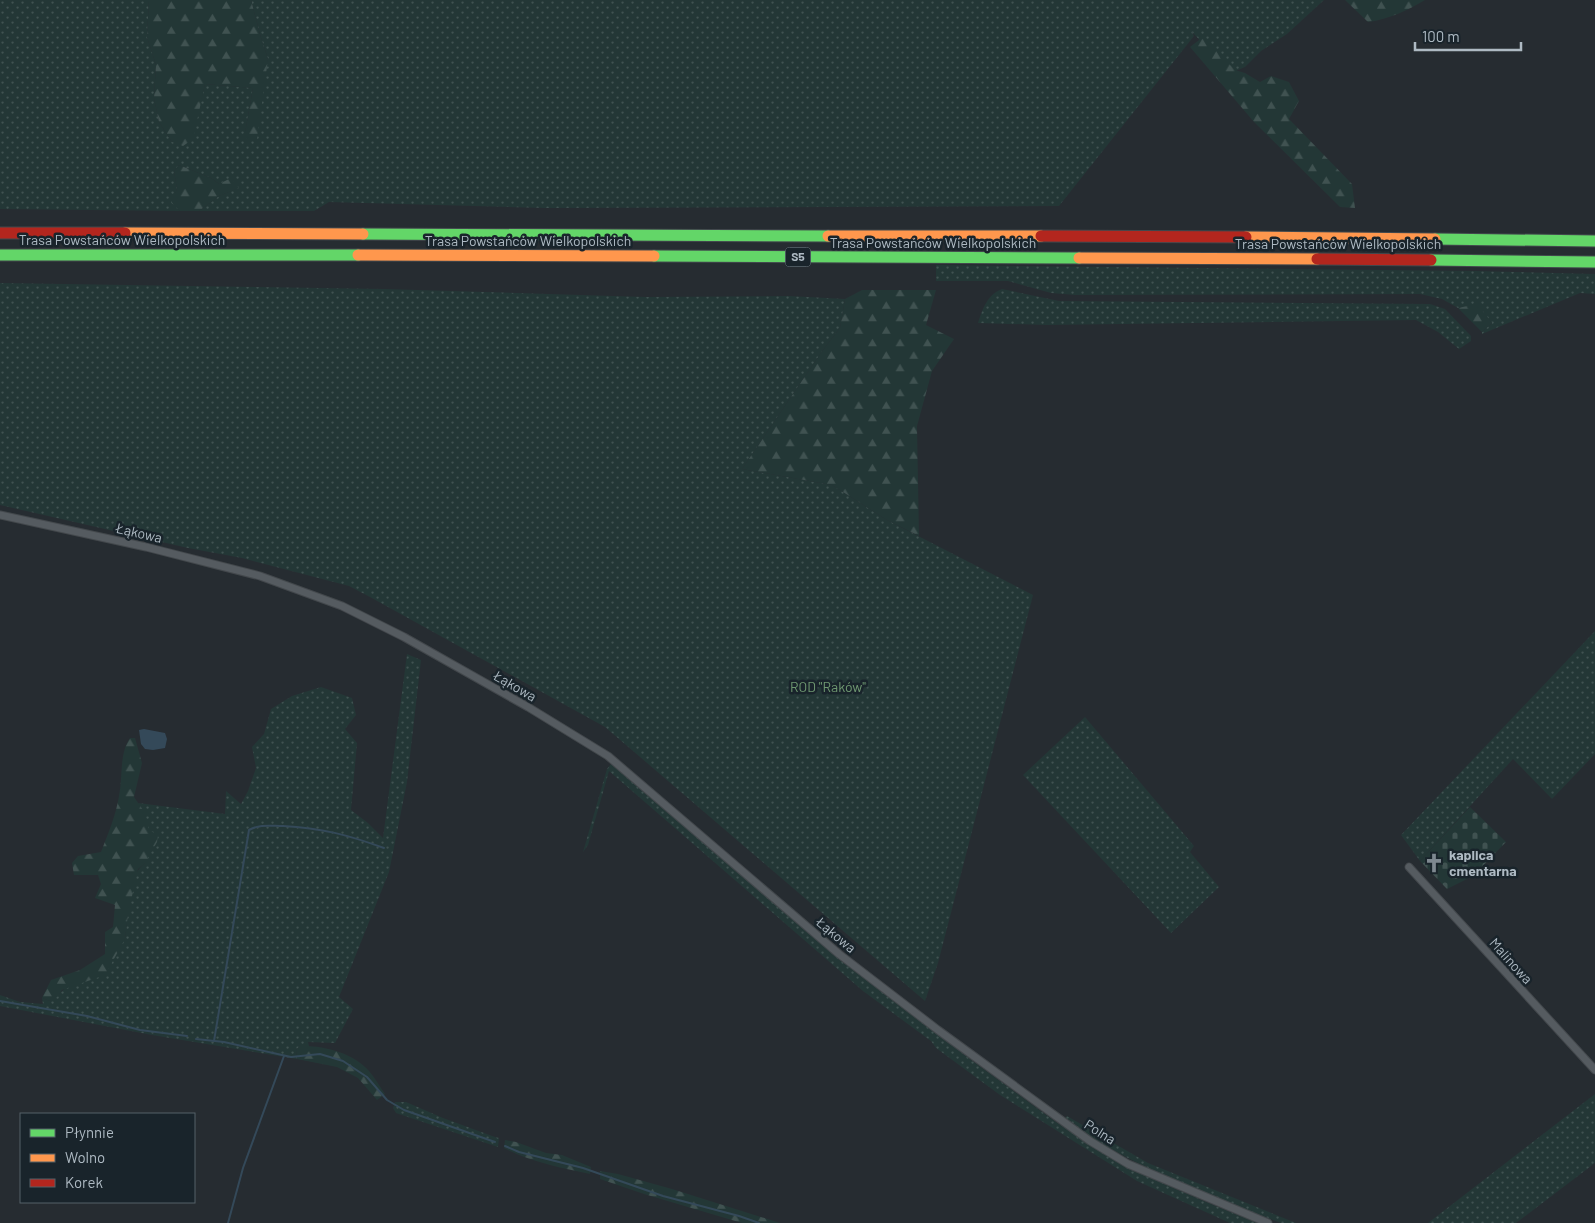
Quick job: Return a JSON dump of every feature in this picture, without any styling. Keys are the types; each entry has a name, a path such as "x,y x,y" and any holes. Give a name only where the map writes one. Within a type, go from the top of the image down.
{"highway":[{"name":"Trasa Powstańców Wielkopolskich","path":"0,233 1233,237 1595,241"},
{"name":"Trasa Powstańców Wielkopolskich","path":"0,256 183,254 1351,259 1595,262"}],"street":[{"name":"Łąkowa","path":"0,515 137,545 260,576 342,606 404,638 528,707 608,756 839,954 938,1030"},
{"name":"Malinowa","path":"1409,867 1595,1070"},
{"name":"Polna","path":"938,1030 1058,1119 1128,1164 1268,1223"}],"green space":[{"path":"0,0 149,0 147,37 156,65 154,98 159,122 172,142 201,100 205,84 253,88 245,133 268,59 251,0 1324,0 1287,34 1261,51 1245,67 1231,73 1192,32 1194,36 1059,206 546,208 329,202 314,211 199,211 219,196 238,188 219,184 211,178 179,165 174,171 177,189 172,202 180,211 0,209"},
{"path":"149,0 251,0 268,59 257,139 247,142 245,133 253,88 205,84 193,139 183,146 172,142 159,122 154,98 156,65 147,37"},
{"path":"1345,0 1425,0 1398,14 1368,22"},
{"path":"1203,37 1235,70 1245,73 1260,82 1271,76 1289,82 1299,101 1289,119 1352,184 1355,208 1340,207 1254,122 1190,47"},
{"path":"179,165 211,178 219,184 231,178 239,188 219,196 199,211 180,211 171,202 177,189 174,171"},
{"path":"936,265 1595,274 1595,294 1580,293 1482,334 1492,323 1477,305 1458,308 1442,299 1420,294 1075,295 1051,293 1008,281 936,281"},
{"name":"ROD \"Raków\"","path":"0,283 384,289 646,297 789,296 845,299 840,328 742,469 832,485 887,520 1033,595 938,963 925,1001 605,727 370,597 349,586 242,558 188,548 0,505"},
{"path":"1002,289 1059,301 1430,304 1445,309 1471,336 1471,341 1459,349 1438,332 1416,320 1046,325 978,323 989,298"},
{"path":"862,290 936,290 926,325 954,339 932,371 917,426 919,536 887,520 832,485 742,469 840,328 845,299"},
{"path":"1477,304 1492,323 1482,332 1458,308"},
{"path":"1595,631 1595,754 1552,799 1513,759 1420,861 1401,835"},
{"path":"407,654 421,660 407,782 389,872 339,997 353,1009 335,1043 308,1042 309,1046 300,1046 296,1050 297,1059 152,1035 0,1006 0,995 20,1002 43,1004 42,998 50,1001 125,939 133,882 139,869 145,863 147,847 147,825 138,803 225,814 226,791 241,804 256,768 252,747 264,734 271,709 292,696 321,687 352,698 356,715 345,729 357,743 351,810 383,838"},
{"path":"1085,717 1194,846 1190,852 1219,887 1171,933 1023,775"},
{"path":"130,738 135,738 142,763 134,797 145,813 149,830 158,835 157,842 145,863 138,869 128,914 125,939 105,975 62,990 57,997 50,1001 42,998 51,980 80,970 105,954 105,932 113,927 115,905 95,898 101,884 98,875 74,875 72,863 78,856 101,852 116,810 124,751"},
{"path":"611,764 844,961 1054,1121 1113,1159 1174,1188 1257,1223 1230,1223 1137,1181 1000,1095 863,991 609,771 588,845 583,852 607,769"},
{"path":"1470,807 1506,842 1473,876 1447,889 1420,861"},
{"path":"300,1046 337,1051 355,1059 369,1071 385,1094 377,1100 358,1078 337,1067 297,1059 296,1050"},
{"path":"1595,1094 1595,1163 1516,1223 1428,1223"},
{"path":"395,1102 406,1102 443,1118 499,1138 498,1147 396,1113 393,1108"},
{"path":"1067,1116 1148,1163 1296,1223 1281,1223 1169,1178 1089,1136 1064,1119"},
{"path":"505,1140 546,1153 562,1155 591,1167 590,1174 557,1167 525,1157 504,1148"},
{"path":"600,1171 672,1189 780,1223 742,1223 600,1179"}],"water":[{"path":"144,729 165,733 167,739 165,748 145,749 141,744 139,730"}],"waterway":[{"path":"214,1041 249,830 265,826 310,828 347,836 384,848"},
{"path":"0,1001 87,1016 140,1030 187,1036"},
{"path":"196,1039 224,1042 291,1057 320,1054 343,1061 367,1077 387,1100 404,1110 495,1142"},
{"path":"228,1223 243,1168 284,1056"},
{"path":"505,1146 519,1152 583,1168 663,1196 759,1223"}],"traffic: fast":[{"path":"363,234 828,236"},
{"path":"1435,239 1595,241"},
{"path":"0,255 358,255"},
{"path":"654,256 1079,258"},
{"path":"1431,260 1595,262"}],"traffic: slow":[{"path":"125,233 363,234"},
{"path":"828,236 1041,236"},
{"path":"1246,237 1435,239"},
{"path":"358,255 654,256"},
{"path":"1079,258 1317,259"}],"traffic: jam":[{"path":"0,233 125,233"},
{"path":"1041,236 1246,237"},
{"path":"1317,259 1431,260"}],"place":[{"name":"kaplica cmentarna","path":"1434,863"}]}
